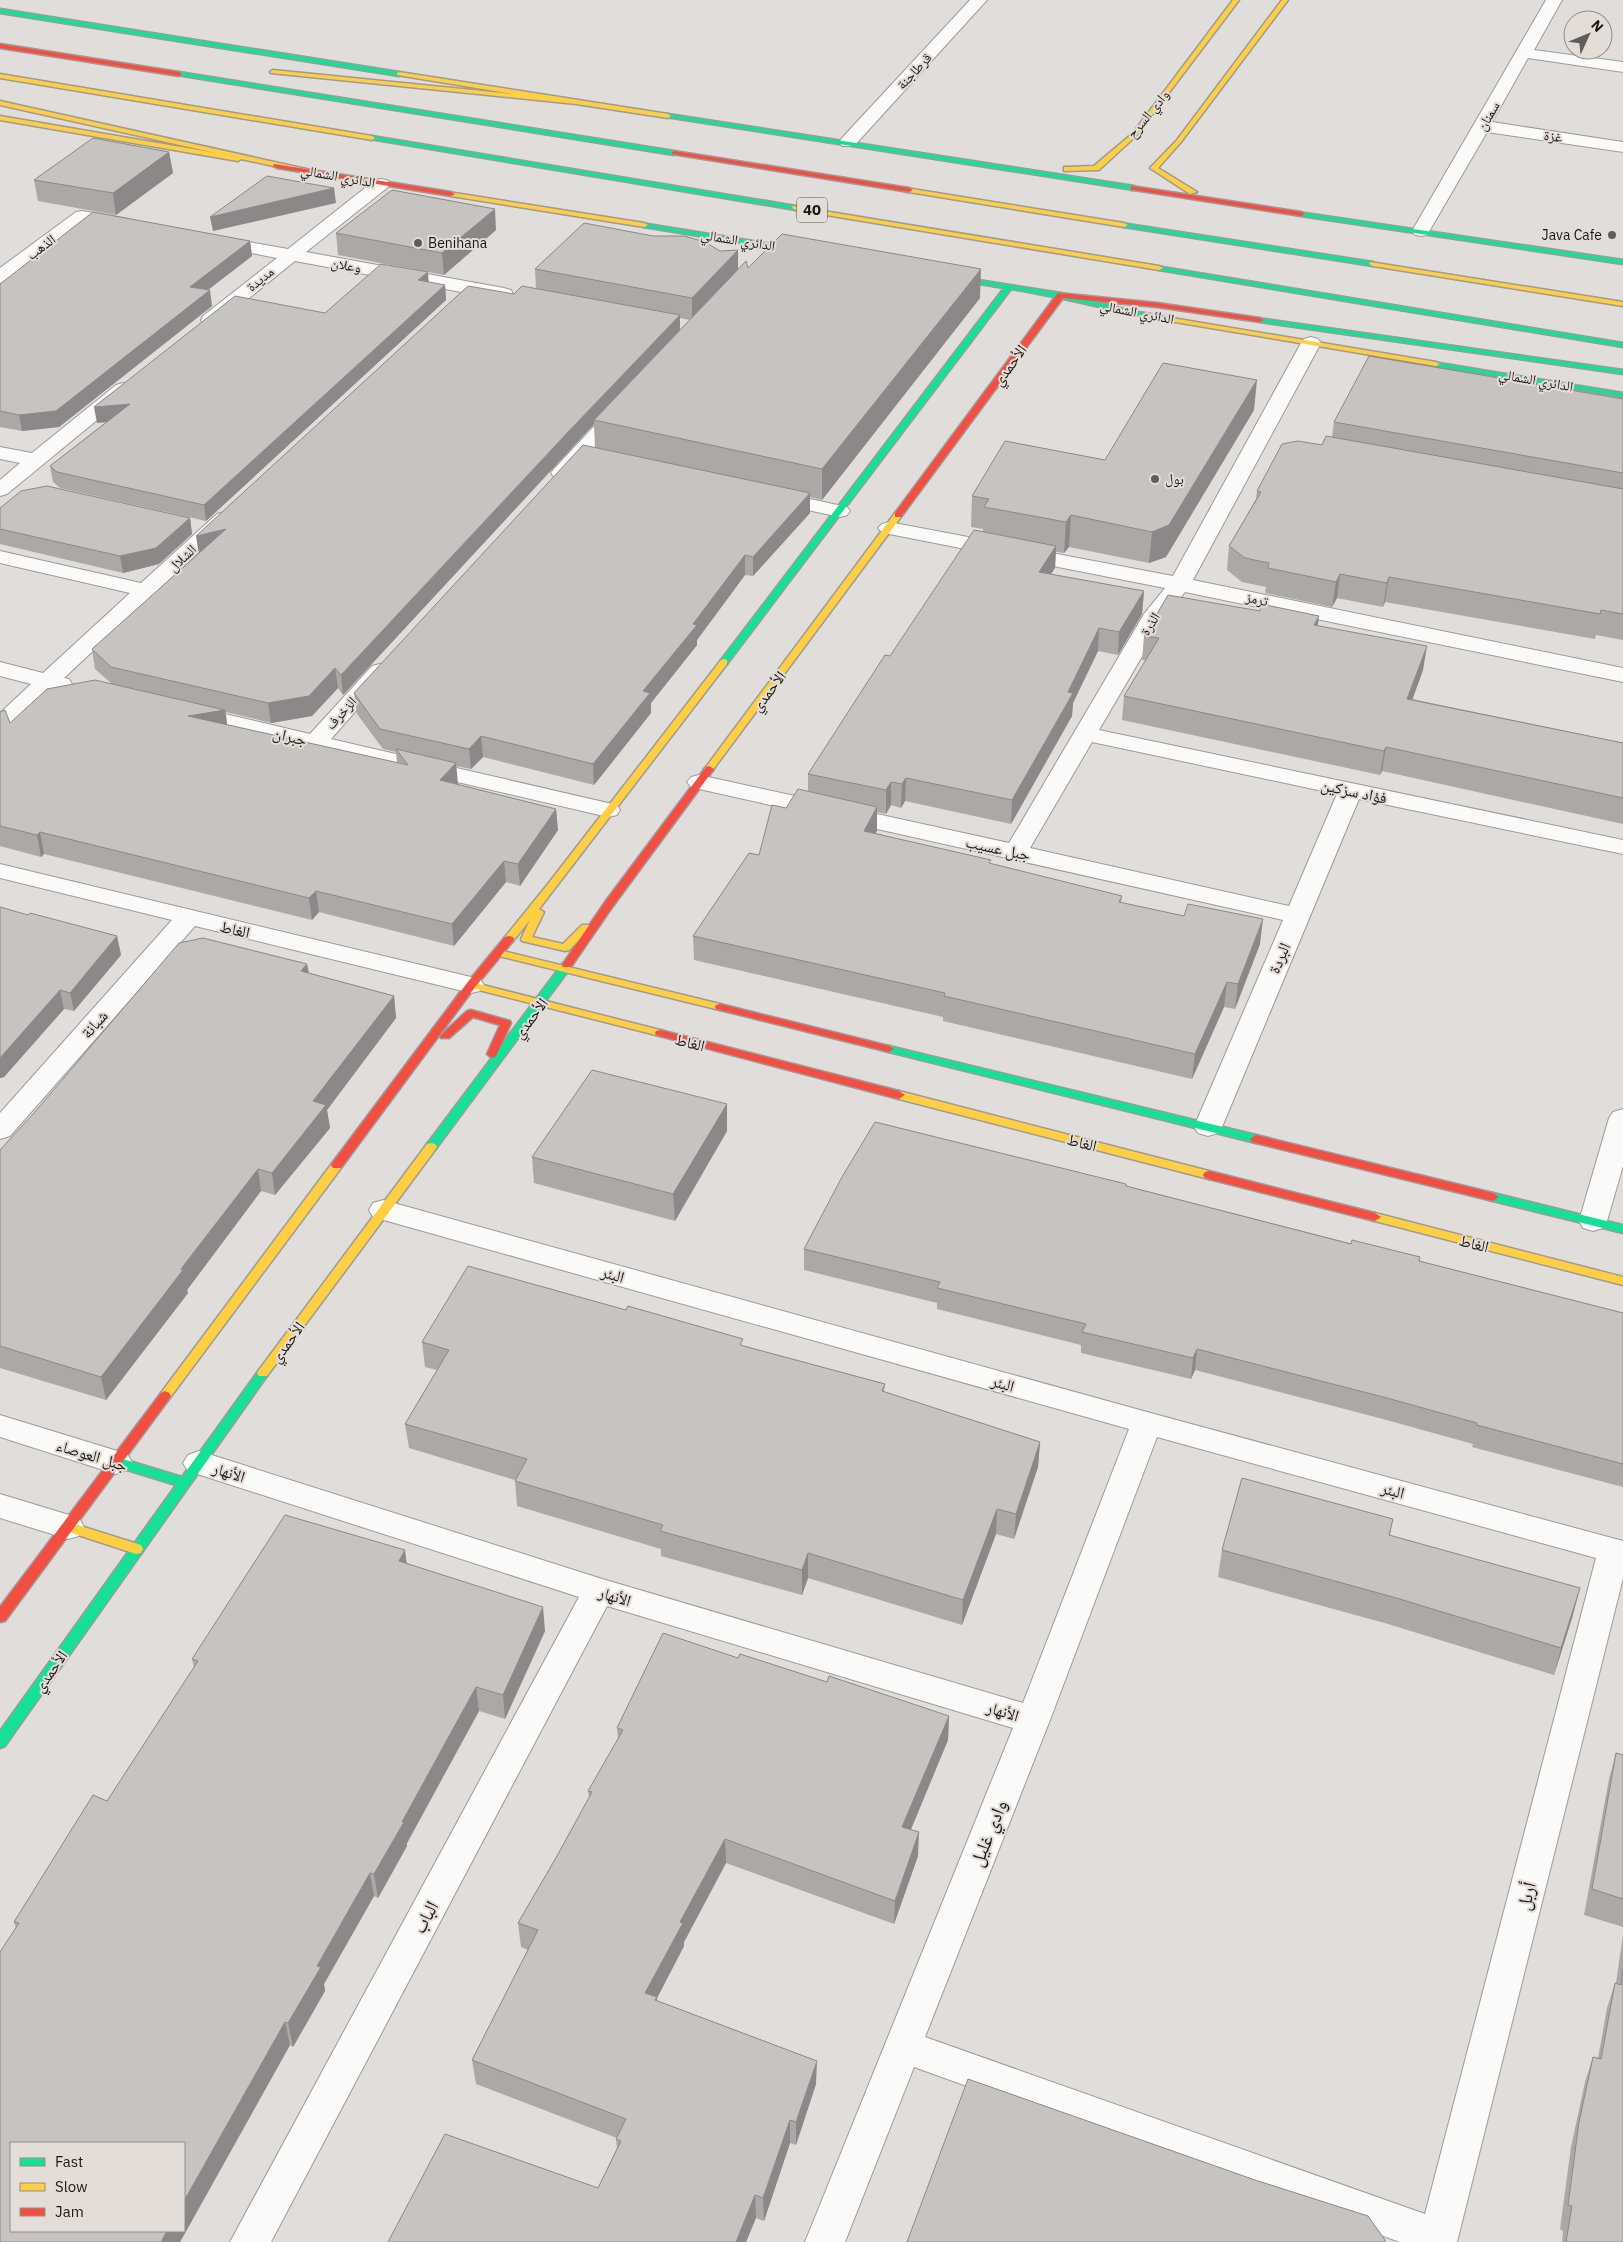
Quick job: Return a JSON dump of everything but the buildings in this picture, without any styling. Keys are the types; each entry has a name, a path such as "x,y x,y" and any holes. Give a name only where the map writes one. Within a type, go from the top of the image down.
{"main road":[{"name":"وادي السرح","path":"1028,170 1096,168 1135,134 1236,0"},
{"path":"1207,200 1154,168 1179,141 1285,0"},
{"path":"0,11 575,102 1028,170 1207,200 1623,262"},
{"path":"0,46 198,65"},
{"name":"40","path":"0,46 1623,304"},
{"path":"258,71 575,102"},
{"name":"40","path":"0,76 1623,345"},
{"path":"0,103 306,171"},
{"name":"الدائري الشمالي","path":"0,118 381,184 824,255"},
{"path":"1135,134 1179,141"},
{"name":"الدائري الشمالي","path":"931,274 1008,288 1061,295 1132,313 1623,395"},
{"path":"0,1617 471,985 552,886 608,810 840,512 1008,288"},
{"path":"1061,295 1157,305 1623,372"},
{"name":"الأحمدي","path":"0,1742 136,1549 383,1210 541,1004 609,904 890,528 1061,295"},
{"path":"552,886 526,939 566,948 609,904"},
{"path":"499,953 567,968 1623,1229"},
{"name":"الغاط","path":"471,985 1623,1281"},
{"path":"409,1067 472,1013 506,1023 478,1085"},
{"name":"جبل العوصاء","path":"116,1462 191,1473"},
{"path":"68,1527 136,1549"}],"street":[{"name":"قرطاجنة","path":"848,142 979,0"},
{"name":"سمنان","path":"1420,231 1483,126 1551,0"},
{"path":"1524,53 1623,67"},
{"name":"غزة","path":"1483,126 1623,147"},
{"name":"مديدة","path":"197,330 381,184"},
{"name":"الذهب","path":"0,277 82,216 139,226"},
{"name":"وعلان","path":"196,237 522,297"},
{"path":"756,267 776,246"},
{"path":"452,308 474,288"},
{"name":"الذرة","path":"1016,852 1155,614 1180,584 1268,442 1311,343"},
{"path":"11,488 34,460 135,379"},
{"path":"551,484 588,457 631,399"},
{"path":"0,453 34,460"},
{"path":"752,493 840,512"},
{"name":"الشلال","path":"0,725 147,591 202,528 240,503"},
{"name":"ترمز","path":"890,528 1180,584 1623,675"},
{"path":"0,557 147,591"},
{"name":"الزخرف","path":"315,742 396,654"},
{"path":"0,669 86,689"},
{"name":"جبران","path":"172,709 608,810"},
{"name":"فؤاد سزكين","path":"1086,734 1623,847"},
{"name":"جبل عسيب","path":"699,782 1297,914"},
{"name":"البردة","path":"1208,1126 1351,790"},
{"name":"الغاط","path":"0,872 471,985"},
{"name":"شبانة","path":"3,1122 188,918"},
{"path":"1593,1221 1623,1118"},
{"name":"البئر","path":"383,1210 1147,1423 1619,1551"},
{"name":"وادي غليل","path":"825,2242 1033,1720 1147,1423"},
{"name":"جبل العوصاء","path":"0,1426 116,1462"},
{"name":"الأنهار","path":"191,1473 599,1591 1033,1720"},
{"path":"0,1506 68,1527"},
{"name":"أربل","path":"1437,2239 1619,1551"},
{"name":"الباب","path":"250,2242 599,1591"},
{"path":"902,2046 1437,2239"}],"traffic: fast":[{"path":"0,11 399,74"},
{"path":"179,74 674,153"},
{"path":"668,116 1134,188"},
{"path":"372,138 796,208"},
{"path":"1301,214 1623,262"},
{"path":"644,225 808,252"},
{"path":"1124,225 1373,264"},
{"path":"1159,268 1623,345"},
{"path":"943,276 1061,295 1132,313 1175,320"},
{"path":"724,662 1008,288"},
{"path":"1260,320 1623,372"},
{"path":"1436,364 1623,395"},
{"path":"431,1147 567,965"},
{"path":"889,1049 1256,1139"},
{"path":"1493,1197 1623,1229"},
{"path":"0,1742 263,1373"},
{"path":"116,1462 184,1483"}],"traffic: slow":[{"path":"1067,169 1096,168 1135,134 1236,0"},
{"path":"1193,192 1154,168 1179,141 1285,0"},
{"path":"273,72 575,102"},
{"path":"399,74 668,116"},
{"path":"0,76 372,138"},
{"path":"0,103 306,171"},
{"path":"0,118 238,159"},
{"path":"909,190 1124,225"},
{"path":"451,194 644,225"},
{"path":"796,208 1159,268"},
{"path":"1373,264 1623,304"},
{"path":"1175,320 1436,364"},
{"path":"709,769 898,515"},
{"path":"509,939 724,662"},
{"path":"539,912 526,939 565,948 586,927"},
{"path":"499,953 720,1007"},
{"path":"471,985 660,1033"},
{"path":"899,1095 1209,1175"},
{"path":"263,1373 431,1147"},
{"path":"165,1396 337,1165"},
{"path":"1375,1217 1623,1281"},
{"path":"68,1527 136,1549"}],"traffic: jam":[{"path":"0,46 179,74"},
{"path":"674,153 909,190"},
{"path":"277,166 451,194"},
{"path":"1134,188 1301,214"},
{"path":"898,515 1061,295"},
{"path":"1061,295 1157,305 1260,320"},
{"path":"567,965 609,904 709,769"},
{"path":"337,1165 471,985 509,939"},
{"path":"720,1007 889,1049"},
{"path":"445,1036 471,1013 506,1023 492,1054"},
{"path":"660,1033 899,1095"},
{"path":"1256,1139 1493,1197"},
{"path":"1209,1175 1375,1217"},
{"path":"0,1617 165,1396"}],"place":[{"name":"Java Cafe","path":"1612,235"},
{"name":"Benihana","path":"418,243"},
{"name":"بول","path":"1155,479"}]}
